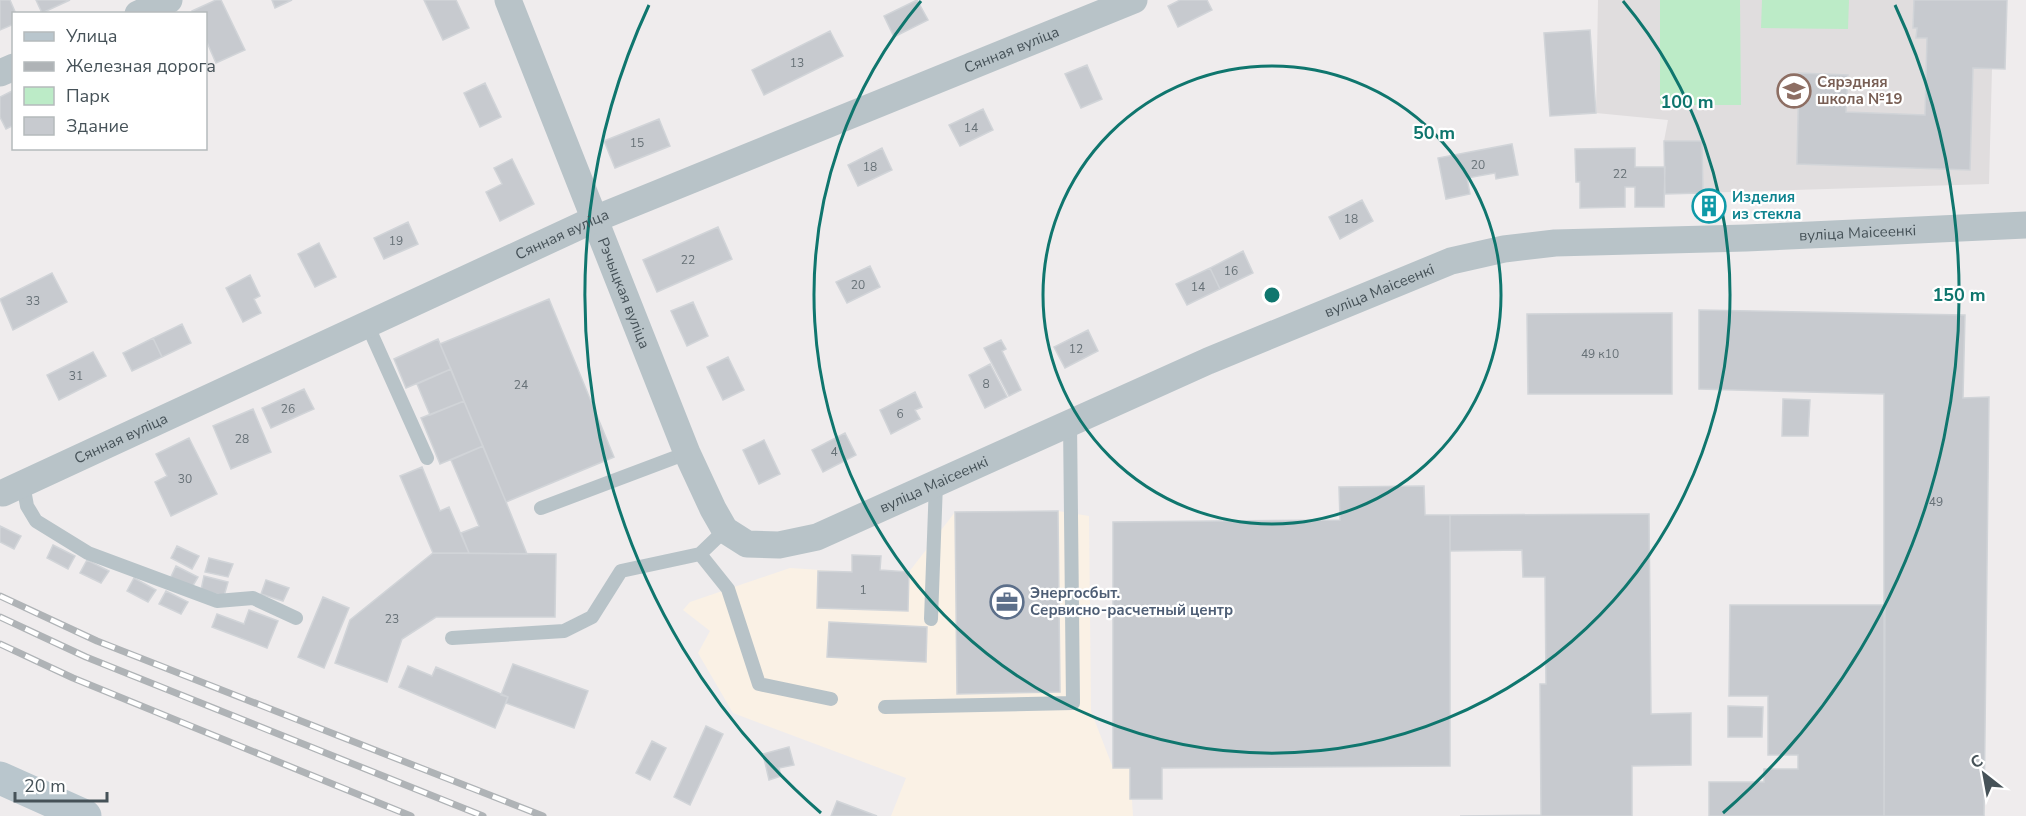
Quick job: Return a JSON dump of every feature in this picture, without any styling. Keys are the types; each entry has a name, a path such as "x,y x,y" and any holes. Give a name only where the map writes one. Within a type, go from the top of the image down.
{"main road":[{"path":"0,778 85,816"}],"street":[{"path":"142,12 169,0"},
{"name":"Рэчыцкая вуліца","path":"508,0 687,453 725,530"},
{"name":"Сянная вуліца","path":"8,491 596,219 1134,0"},
{"name":"вуліца Маісеенкі","path":"725,530 747,544 778,545 817,537 1208,361 1451,261 1504,249 1555,243 1746,238 2026,225"}],"lane":[{"path":"367,324 427,458"},
{"path":"885,708 1073,703 1070,422"},
{"path":"541,508 687,453"},
{"path":"931,619 936,483"},
{"path":"8,491 27,506 36,521 88,553 217,601 253,598 296,618"},
{"path":"452,638 564,631 592,617 621,572 700,554 725,530"},
{"path":"700,554 728,589 759,684 831,699"}],"shaded area":[{"name":"Сярэдняя школа №19","path":"1598,0 2007,0 2005,69 1992,69 1989,184 1665,194 1664,141 1668,120 1596,113"},
{"path":"1058,511 1089,516 1091,711 1113,768 1130,768 1133,816 891,816 906,778 733,713 698,653 710,631 683,610 690,602 790,568 851,572 852,555 881,556 880,570 909,572 955,512"}],"green space":[{"path":"1660,0 1740,0 1741,105 1660,105"},
{"path":"1762,0 1849,0 1848,29 1761,28"}],"building":[{"path":"0,0 10,0 15,12 12,12 12,25 0,30"},
{"path":"36,0 70,0 44,12 42,12"},
{"path":"221,0 245,50 216,63 207,42 207,12 192,11"},
{"path":"272,0 292,0 275,8"},
{"path":"424,0 456,0 469,28 443,40"},
{"path":"917,0 928,20 894,37 884,16"},
{"path":"1180,0 1207,0 1212,10 1178,27 1168,6"},
{"path":"1914,0 2007,0 2005,69 1973,68 1970,170 1797,164 1799,73 1848,75 1846,112 1925,115 1927,38 1916,38 1917,28 1913,28"},
{"path":"1590,30 1596,113 1550,116 1544,33"},
{"path":"830,31 843,56 764,95 752,70"},
{"path":"1087,65 1102,99 1081,108 1065,74"},
{"path":"485,83 501,117 480,127 464,93"},
{"path":"12,91 12,126 6,129 0,117 0,97"},
{"path":"983,109 993,130 960,146 949,125"},
{"path":"659,119 670,146 615,168 604,141"},
{"path":"1664,141 1702,141 1703,193 1665,194"},
{"path":"1512,144 1518,175 1496,179 1495,173 1467,178 1470,194 1446,199 1438,158"},
{"path":"882,148 892,170 858,186 848,165"},
{"path":"1635,148 1635,167 1665,167 1664,207 1635,207 1635,187 1625,187 1625,207 1580,208 1580,182 1576,182 1575,149"},
{"path":"512,159 534,204 500,221 486,192 502,184 494,168"},
{"name":"Изделия из стекла","path":"1714,198 1715,214 1703,214 1702,199"},
{"path":"1362,200 1373,221 1340,239 1329,217"},
{"path":"408,222 418,244 384,259 374,238"},
{"path":"718,227 732,259 657,292 643,260"},
{"path":"319,243 336,277 315,287 298,254"},
{"path":"1243,251 1253,273 1220,289 1210,268"},
{"path":"870,266 880,287 847,303 836,282"},
{"path":"1210,268 1220,289 1187,305 1176,284"},
{"path":"52,273 67,302 13,330 0,299"},
{"path":"250,275 260,296 254,299 261,313 243,322 226,288"},
{"path":"549,299 614,457 506,502 440,344"},
{"path":"693,302 708,336 687,346 671,311"},
{"path":"1699,310 1965,315 1963,398 1989,397 1984,816 1884,816 1884,394 1699,389"},
{"path":"1672,313 1672,394 1528,394 1527,314"},
{"path":"182,324 191,343 162,357 153,338"},
{"path":"1088,330 1098,351 1065,368 1054,347"},
{"path":"153,338 162,357 132,371 123,353"},
{"path":"438,339 451,369 406,388 394,359"},
{"path":"1001,340 1006,349 1002,351 1021,390 1009,396 984,348"},
{"path":"93,352 106,376 59,400 47,375"},
{"path":"728,357 744,390 723,400 707,367"},
{"path":"990,364 1007,397 985,408 969,375"},
{"path":"451,369 464,401 430,415 417,384"},
{"path":"304,389 314,409 271,428 262,408"},
{"path":"915,392 922,407 915,410 920,419 891,434 880,410"},
{"path":"1783,399 1810,400 1808,436 1782,436"},
{"path":"464,401 483,446 440,464 421,418"},
{"path":"253,409 271,452 231,469 213,426"},
{"path":"845,433 856,455 823,472 812,450"},
{"path":"189,438 217,494 171,516 155,482 167,476 156,454"},
{"path":"764,440 780,474 759,484 743,450"},
{"path":"483,446 527,554 469,553 461,533 479,526 451,460"},
{"path":"422,467 440,511 449,507 469,553 433,553 400,476"},
{"path":"1424,486 1425,515 1450,515 1450,766 1162,768 1162,799 1130,799 1130,768 1113,768 1113,522 1340,520 1339,487"},
{"name":"Энергосбыт. Сервисно-расчетный центр","path":"1058,511 1060,692 957,694 955,512"},
{"path":"1649,514 1651,714 1691,713 1691,765 1632,766 1632,816 1460,816 1541,815 1540,684 1546,684 1545,577 1523,577 1522,550 1450,551 1450,515"},
{"path":"0,526 21,536 14,549 0,542"},
{"path":"53,545 75,556 68,569 47,558"},
{"path":"177,546 199,556 192,569 171,558"},
{"path":"433,553 556,554 555,617 436,617 402,639 387,682 335,663 350,620"},
{"path":"852,555 881,556 880,570 909,572 908,611 817,608 818,571 852,572"},
{"path":"209,558 233,564 228,577 205,572"},
{"path":"87,560 109,571 101,583 80,573"},
{"path":"176,566 198,577 191,589 170,579"},
{"path":"204,576 228,582 224,596 201,590"},
{"path":"134,578 156,590 148,602 127,591"},
{"path":"266,580 289,588 283,601 261,594"},
{"path":"166,591 188,602 181,614 159,604"},
{"path":"323,597 349,608 324,668 298,657"},
{"path":"1730,605 1885,605 1884,816 1709,816 1709,782 1764,782 1764,769 1798,769 1798,755 1768,755 1768,696 1729,696"},
{"path":"249,610 278,621 267,648 212,627 217,614 244,624"},
{"path":"829,622 927,627 926,662 827,657"},
{"path":"513,664 588,691 574,728 506,703 508,697 501,695"},
{"path":"408,666 432,676 436,667 508,697 495,728 399,687"},
{"path":"1728,706 1763,707 1762,737 1728,737"},
{"path":"706,726 723,734 690,805 674,797"},
{"path":"652,741 666,748 650,780 636,773"},
{"path":"789,747 794,765 779,768 781,776 769,780 763,754"},
{"path":"837,801 877,816 831,816"}],"railway":[{"path":"0,596 97,641 543,816"},
{"path":"0,617 86,657 483,816"},
{"path":"0,644 73,678 411,816"}],"place":[{"name":"Сярэдняя школа №19","path":"1794,91"},
{"name":"Изделия из стекла","path":"1709,206"},
{"name":"Энергосбыт. Сервисно-расчетный центр","path":"1007,602"}]}
